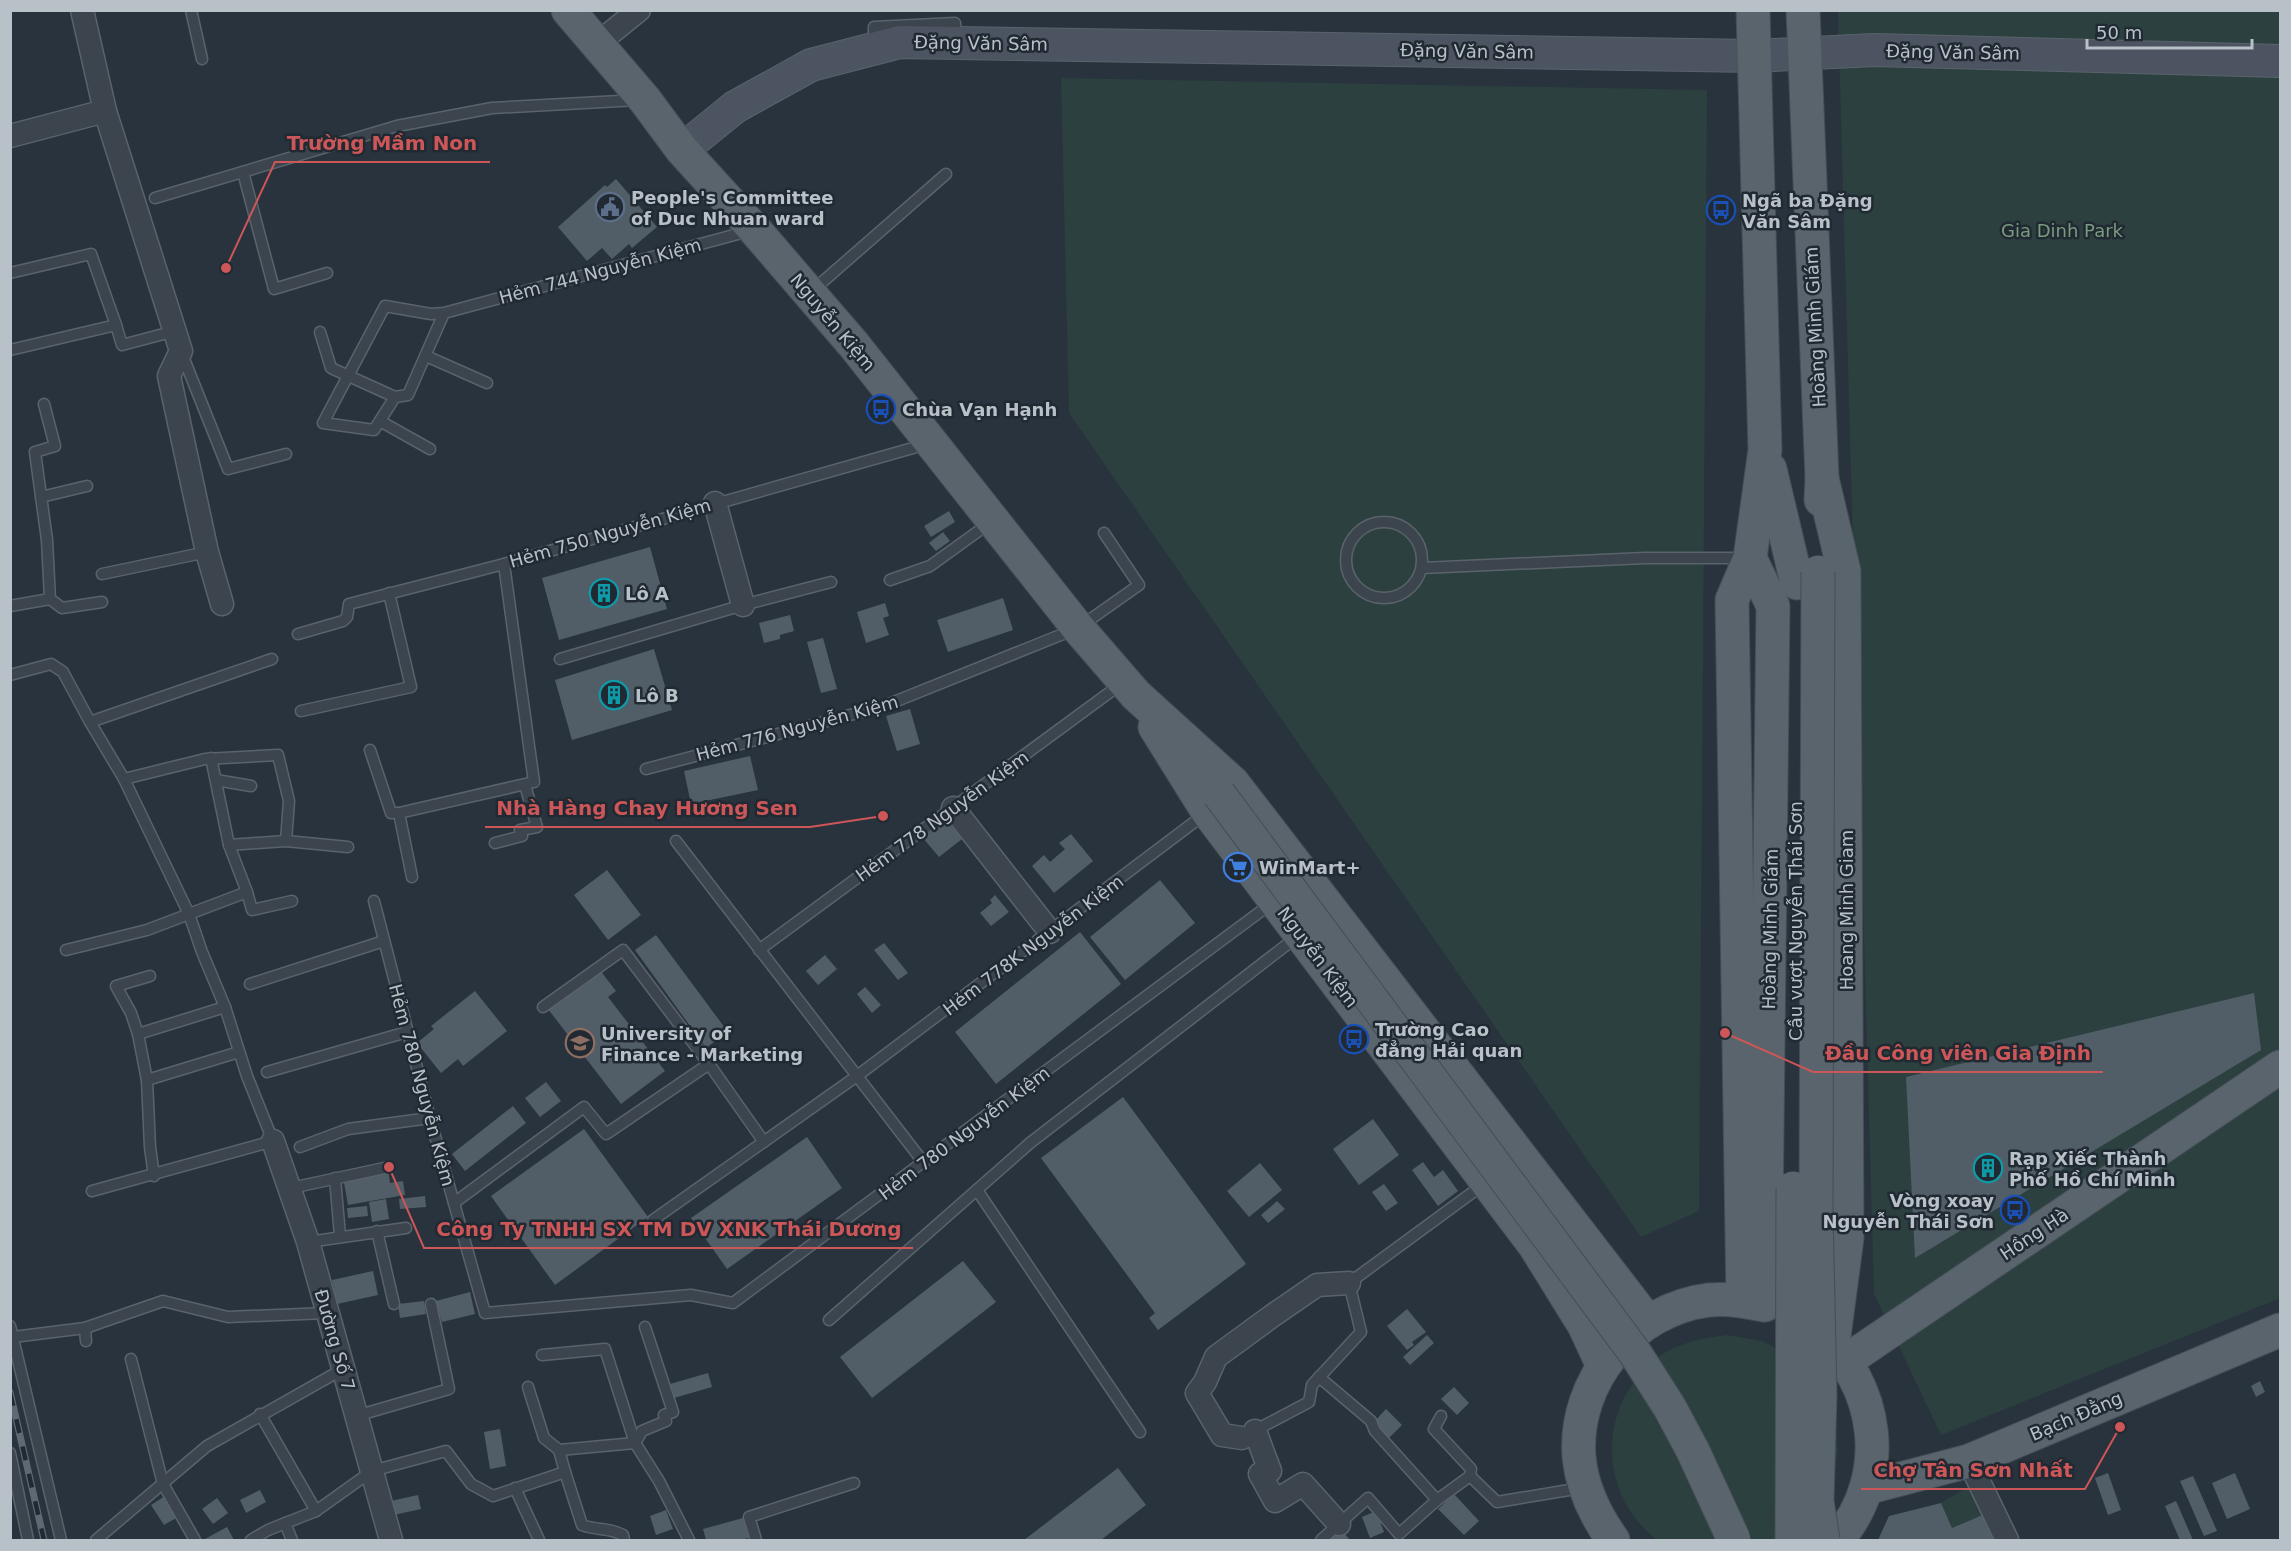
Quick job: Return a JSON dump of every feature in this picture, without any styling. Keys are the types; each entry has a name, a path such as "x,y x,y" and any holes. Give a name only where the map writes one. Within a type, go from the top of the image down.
{"main road":[{"name":"Nguyễn Kiệm","path":"568,10 645,99 682,150 755,230 933,442 1078,628 1130,689 1233,783 1648,1322"},
{"name":"Hoàng Minh Giám","path":"1753,10 1765,450 1750,558 1732,600 1754,1303"},
{"name":"Hoàng Minh Giám","path":"1803,10 1822,478 1808,577"},
{"name":"Cầu vượt Nguyễn Thái Sơn","path":"1765,450 1808,577 1820,1394 1817,1501 1823,1540"},
{"name":"Hoang Minh Giam","path":"1822,478 1844,571 1847,1238 1839,1353"},
{"name":"Cầu vượt Nguyễn Thái Sơn","path":"1792,1540 1808,577"},
{"path":"1130,689 1214,803 1635,1353 1675,1417 1734,1540"},
{"name":"Nguyễn Kiệm","path":"1214,803 1275,901 1535,1246 1584,1325 1603,1366"},
{"name":"Hồng Hà","path":"1839,1353 2280,1067"},
{"path":"1612,1540 1595,1515 1584,1487 1579,1456 1580,1425 1588,1394 1603,1366 1623,1342 1648,1322 1677,1308 1708,1300 1754,1303 1776,1308 1807,1323 1839,1353 1862,1390 1871,1422 1872,1455 1866,1488 1847,1534"},
{"name":"Bạch Đằng","path":"1866,1488 1970,1461 2280,1330"}],"street":[{"path":"82,10 105,111 178,341 169,376 207,552 222,604"},
{"path":"597,45 635,12"},
{"name":"Đặng Văn Sâm","path":"682,150 735,107 811,65 900,42 1753,56 1874,50 2280,61"},
{"path":"10,136 105,111"},
{"path":"715,503 743,605"},
{"path":"953,808 1050,932"},
{"name":"Đường Số 7","path":"273,1142 308,1242 392,1540"},
{"path":"1339,1524 1303,1484 1275,1502 1260,1474 1270,1471 1248,1435 1222,1435 1197,1393 1205,1382 1216,1357 1317,1285 1349,1283"},
{"path":"1970,1461 2007,1540"}],"lane":[{"path":"191,10 202,59"},
{"path":"155,198 397,126 492,108 645,99"},
{"path":"243,172 274,289 327,273"},
{"path":"810,294 946,174"},
{"name":"Hẻm 744 Nguyễn Kiệm","path":"380,421 374,430 323,423 385,306 431,314 444,312 755,230"},
{"path":"10,273 91,254 122,345 178,341 228,469 286,454"},
{"path":"320,332 331,368 395,397 408,395 444,312"},
{"path":"10,350 116,325"},
{"path":"426,356 487,383"},
{"path":"395,397 380,421 430,449"},
{"path":"45,404 56,446 35,452 47,540 50,599"},
{"name":"Hẻm 750 Nguyễn Kiệm","path":"298,634 343,621 347,617 349,603 504,564 933,442"},
{"path":"41,497 87,486"},
{"path":"890,580 930,566 993,520"},
{"path":"1381,522 1394,523 1405,528 1414,537 1420,547 1422,568 1413,585 1405,592 1395,596 1374,597 1356,586 1350,578 1346,565 1347,552 1351,541 1359,531 1381,522"},
{"name":"Hẻm 776 Nguyễn Kiệm","path":"646,769 884,706 1078,628 1138,585 1104,533"},
{"path":"102,574 207,552"},
{"path":"1422,568 1645,558 1750,558"},
{"path":"370,750 391,813 534,782 504,564"},
{"path":"560,659 743,605 831,582"},
{"path":"301,711 411,687 389,593"},
{"path":"10,606 50,599 62,608 102,602"},
{"path":"90,722 272,659"},
{"path":"10,675 51,664 63,672 124,779 189,914 225,1006 239,1052 273,1142 92,1191"},
{"name":"Hẻm 778 Nguyễn Kiệm","path":"759,950 953,808 1130,689"},
{"path":"124,779 211,758 278,755 289,801 286,841"},
{"path":"211,758 230,845 252,910 292,901"},
{"path":"216,780 250,786"},
{"path":"495,843 522,836 520,830 537,827 525,784"},
{"name":"Hẻm 778K Nguyễn Kiệm","path":"653,1220 857,1076 1050,932 1214,803"},
{"path":"399,813 412,877"},
{"path":"230,845 286,841 348,847"},
{"path":"676,841 924,1163"},
{"path":"66,950 147,930 247,892"},
{"name":"Hẻm 780 Nguyễn Kiệm","path":"374,901 430,1118 485,1313 691,1295 734,1303 1275,901"},
{"path":"829,1320 1030,1143 1301,934"},
{"path":"250,984 384,941"},
{"path":"543,1007 623,950 709,1064 764,1142"},
{"path":"150,976 116,986 131,1013 138,1034 147,1080 150,1147 154,1176"},
{"path":"138,1034 225,1006"},
{"path":"267,1072 407,1032"},
{"path":"147,1080 239,1052"},
{"path":"454,1203 584,1107 606,1134 709,1064"},
{"path":"300,1147 348,1129 430,1118"},
{"path":"291,1188 389,1167"},
{"path":"335,1178 340,1236"},
{"path":"1248,1435 1309,1402 1312,1385 1361,1332 1349,1283 1486,1182"},
{"path":"977,1190 1140,1432"},
{"path":"308,1242 406,1228"},
{"path":"377,1231 394,1304"},
{"path":"61,1540 12,1332 85,1328 162,1301 228,1317 327,1314"},
{"path":"356,1416 449,1389 431,1304"},
{"path":"635,1443 642,1431 666,1421 664,1415 673,1412 645,1327"},
{"path":"85,1328 86,1341"},
{"path":"542,1355 605,1349 635,1443 659,1481 689,1540"},
{"path":"131,1359 163,1484 195,1540"},
{"path":"96,1540 110,1536 136,1504 207,1446 260,1414 343,1370"},
{"path":"1319,1377 1371,1421 1375,1431 1437,1500"},
{"path":"528,1387 544,1438 559,1450 582,1525 595,1530 610,1528 623,1535 624,1540"},
{"path":"260,1414 316,1511"},
{"path":"1321,1540 1368,1498 1396,1537 1437,1500 1470,1476 1471,1468 1434,1429 1442,1416"},
{"path":"559,1450 635,1443"},
{"path":"250,1540 316,1511 372,1471 446,1451 471,1484 493,1496 565,1472"},
{"path":"10,1453 28,1540"},
{"path":"1470,1476 1497,1502 1584,1487"},
{"path":"756,1540 749,1516 854,1483"},
{"path":"514,1488 539,1540"},
{"path":"285,1524 292,1540"}],"green space":[{"path":"1284,10 1631,12 1284,11"},
{"name":"Gia Dinh Park","path":"1838,11 2280,11 2280,1298 1941,1435 1874,1294"},
{"path":"1061,78 1707,90 1699,1211 1641,1237 1069,413"},
{"path":"1727,1335 1762,1341 1793,1357 1834,1415 1838,1450 1832,1485 1791,1540 1657,1540 1642,1526 1621,1493 1612,1455 1617,1415 1632,1385 1645,1368 1656,1359 1685,1344"},
{"path":"1973,1484 1985,1514 1952,1528 1941,1503"}],"building":[{"name":"People's Committee of Duc Nhuan ward","path":"616,179 657,227 632,248 629,244 612,259 602,248 587,261 558,227 605,185 607,187"},
{"path":"949,511 955,522 931,537 924,526"},
{"path":"943,532 950,541 936,551 929,543"},
{"name":"Lô A","path":"650,547 667,609 559,640 542,578"},
{"path":"1003,598 1013,630 948,652 937,620"},
{"path":"885,603 889,616 883,618 889,635 866,643 857,612"},
{"path":"790,615 794,631 780,635 780,639 764,643 759,623"},
{"path":"823,638 837,689 821,693 807,642"},
{"name":"Lô B","path":"654,649 672,710 572,740 555,680"},
{"path":"910,709 920,744 897,751 886,716"},
{"path":"750,756 758,790 691,804 684,771"},
{"path":"946,820 962,839 939,857 923,838"},
{"path":"1071,834 1093,861 1054,893 1032,866 1044,855 1050,862 1065,849 1059,843"},
{"path":"607,870 641,915 608,940 574,895"},
{"path":"1160,880 1195,923 1125,980 1090,937"},
{"path":"995,895 1009,912 991,926 980,913 992,903 990,900"},
{"path":"1080,932 1121,984 996,1084 955,1032"},
{"path":"656,935 728,1032 706,1048 635,950"},
{"path":"884,943 908,973 898,980 874,950"},
{"path":"825,955 837,969 818,985 806,971"},
{"path":"599,969 616,991 608,997 665,1071 621,1104 548,1009"},
{"path":"865,987 881,1005 872,1013 857,994"},
{"path":"475,991 507,1031 463,1066 458,1059 441,1073 417,1043 434,1029 431,1026"},
{"name":"Rạp Xiếc Thành Phố Hồ Chí Minh","path":"2254,993 2261,1050 1915,1258 1906,1077"},
{"path":"546,1082 561,1101 540,1117 525,1098"},
{"path":"1123,1097 1246,1264 1158,1330 1149,1318 1155,1313 1041,1158"},
{"path":"513,1106 526,1123 465,1171 452,1154"},
{"path":"1373,1119 1399,1155 1359,1185 1333,1149"},
{"path":"584,1129 648,1217 555,1285 491,1196"},
{"path":"807,1137 842,1188 727,1269 691,1218"},
{"path":"1423,1162 1434,1177 1443,1170 1458,1191 1438,1206 1412,1170"},
{"path":"1260,1163 1282,1190 1249,1217 1227,1191"},
{"path":"388,1169 390,1183 403,1181 405,1195 348,1205 343,1177"},
{"path":"1384,1184 1398,1203 1386,1211 1372,1192"},
{"path":"425,1196 426,1207 400,1209 399,1199"},
{"path":"386,1199 389,1219 372,1222 369,1202"},
{"path":"1277,1201 1285,1209 1268,1223 1261,1215"},
{"path":"367,1206 368,1216 348,1218 347,1208"},
{"path":"963,1261 996,1302 872,1398 840,1357"},
{"path":"373,1271 378,1295 337,1304 332,1280"},
{"path":"470,1292 475,1314 442,1322 436,1301"},
{"path":"424,1301 426,1314 400,1318 398,1304"},
{"path":"1407,1309 1426,1332 1412,1342 1414,1345 1407,1350 1387,1326"},
{"path":"1427,1335 1434,1343 1410,1365 1403,1357"},
{"path":"708,1373 712,1387 674,1398 670,1384"},
{"path":"2260,1381 2265,1392 2256,1397 2251,1386"},
{"path":"1454,1387 1469,1403 1457,1415 1441,1399"},
{"path":"1386,1409 1402,1425 1389,1438 1373,1423"},
{"path":"500,1429 506,1466 490,1469 484,1432"},
{"path":"1118,1468 1146,1505 1101,1540 1024,1540"},
{"path":"2108,1473 2121,1510 2108,1515 2095,1478"},
{"path":"2235,1473 2250,1509 2227,1519 2212,1483"},
{"path":"2193,1476 2217,1531 2204,1536 2180,1481"},
{"path":"260,1490 266,1502 246,1513 240,1500"},
{"path":"1454,1494 1479,1521 1464,1535 1438,1509"},
{"path":"418,1495 421,1509 389,1516 386,1502"},
{"path":"165,1496 178,1517 164,1525 151,1505"},
{"path":"217,1498 228,1513 213,1524 202,1509"},
{"path":"2176,1501 2193,1540 2180,1540 2165,1506"},
{"path":"1941,1503 1952,1528 1985,1514 1998,1540 1878,1540 1889,1516"},
{"path":"666,1510 673,1529 656,1535 650,1516"},
{"path":"1376,1511 1384,1532 1370,1538 1362,1517"},
{"path":"743,1518 749,1538 706,1540 703,1529"},
{"path":"227,1527 234,1540 203,1540"},
{"path":"1339,1527 1350,1540 1322,1540"}],"railway":[{"path":"10,1392 44,1540"}],"place":[{"name":"People's Committee of Duc Nhuan ward","path":"610,207"},
{"name":"Ngã ba Đặng Văn Sâm","path":"1721,210"},
{"name":"Trường Mầm Non","path":"226,268"},
{"name":"Chùa Vạn Hạnh","path":"881,409"},
{"name":"Lô A","path":"604,593"},
{"name":"Lô B","path":"614,695"},
{"name":"Nhà Hàng Chay Hương Sen","path":"883,816"},
{"name":"WinMart+","path":"1238,867"},
{"name":"Đầu Công viên Gia Định","path":"1725,1033"},
{"name":"Trường Cao đẳng Hải quan","path":"1354,1039"},
{"name":"University of Finance - Marketing","path":"580,1043"},
{"name":"Công Ty TNHH SX TM DV XNK Thái Dương","path":"389,1167"},
{"name":"Rạp Xiếc Thành Phố Hồ Chí Minh","path":"1988,1168"},
{"name":"Vòng xoay Nguyễn Thái Sơn","path":"2015,1210"},
{"name":"Chợ Tân Sơn Nhất","path":"2120,1427"}]}
